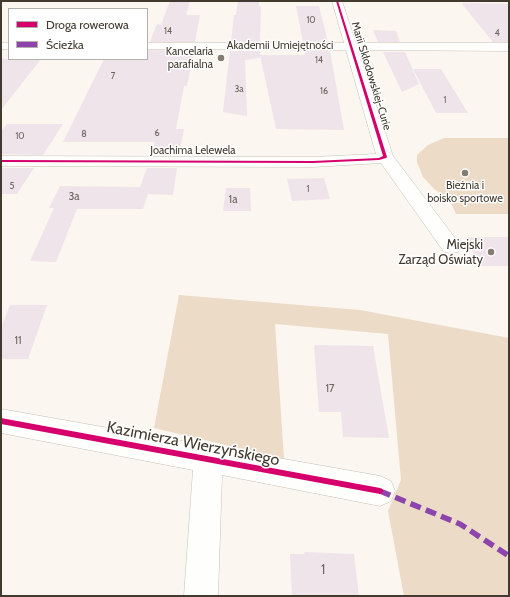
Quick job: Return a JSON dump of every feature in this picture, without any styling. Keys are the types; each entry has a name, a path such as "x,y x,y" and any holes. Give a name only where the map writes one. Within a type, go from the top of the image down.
{"street":[{"name":"Marii Skłodowskiej-Curie","path":"337,1 385,157 451,247"},
{"name":"Akademii Umiejętności","path":"148,46 509,47"},
{"name":"Joachima Lelewela","path":"1,161 313,162 378,159 385,157"},
{"name":"Kazimierza Wierzyńskiego","path":"1,421 208,461 380,491"},
{"path":"201,596 208,461"}],"shaded area":[{"name":"Bieżnia i boisko sportowe","path":"444,138 509,138 509,214 456,214 449,199 452,199 435,190 423,177 417,162 417,155 428,145"},
{"path":"179,295 360,310 509,338 509,596 404,596 388,511 401,480 388,334 275,324 284,459 154,428"}],"building":[{"path":"170,1 190,1 186,15 200,15 195,42 150,42 157,24 161,25"},
{"path":"238,1 259,1 259,6 261,6 260,42 231,42 234,15 236,15"},
{"path":"462,4 509,4 509,42 493,42"},
{"path":"296,6 319,6 328,42 303,42"},
{"path":"373,30 396,31 400,42 378,42"},
{"path":"148,50 194,51 187,86 184,86 176,129 184,129 179,155 151,155 155,142 63,142 104,60 148,60"},
{"path":"230,51 260,51 260,58 245,60 247,116 223,112"},
{"path":"305,51 330,51 344,130 276,129 260,55 305,55"},
{"path":"383,52 405,52 419,84 402,92"},
{"path":"1,59 40,60 1,110"},
{"path":"413,69 441,69 468,113 436,113"},
{"path":"7,124 63,124 43,155 1,154 1,131"},
{"path":"1,168 34,168 17,194 1,194"},
{"path":"147,168 177,168 173,195 148,194 143,209 77,209 56,262 30,261 54,208 49,208 60,186 140,187"},
{"path":"324,178 330,199 292,201 287,179"},
{"path":"226,188 250,188 251,211 223,211"},
{"name":"Miejski Zarząd Oświaty","path":"466,237 509,237 509,266 479,266"},
{"path":"10,305 47,305 28,359 1,359 1,328"},
{"path":"314,345 373,346 389,438 343,437 341,412 319,412"},
{"path":"304,552 354,554 359,596 292,596 290,554 305,554"}],"marked path":[{"path":"380,491 460,524 509,556"}],"cycle path":[{"path":"1,161 313,162 379,159 385,157 337,1"},
{"path":"1,421 380,491"}],"place":[{"name":"Kancelaria parafialna","path":"221,58"},
{"name":"Bieżnia i boisko sportowe","path":"465,173"},
{"name":"Miejski Zarząd Oświaty","path":"491,252"}]}
